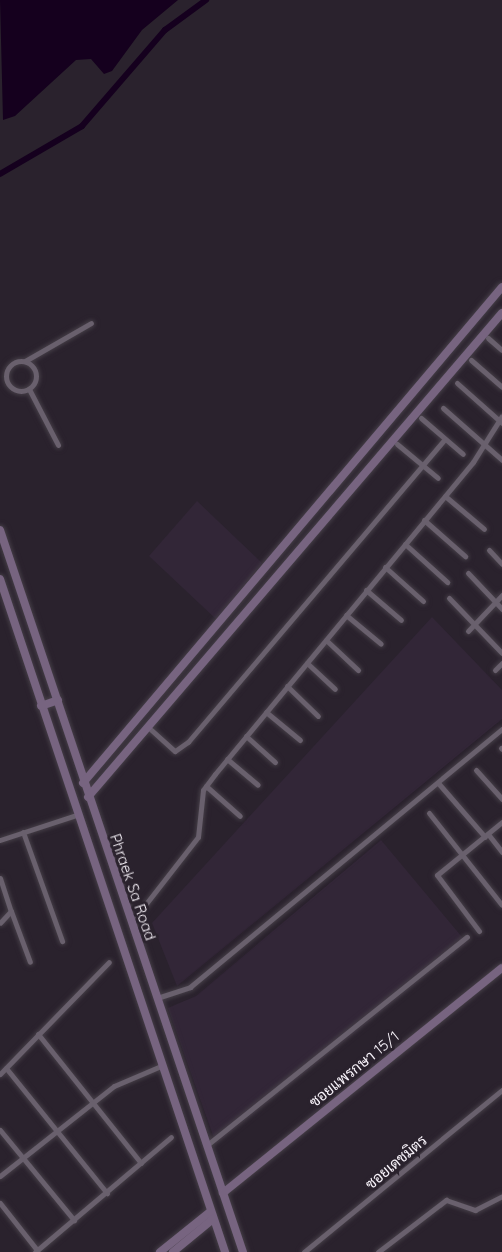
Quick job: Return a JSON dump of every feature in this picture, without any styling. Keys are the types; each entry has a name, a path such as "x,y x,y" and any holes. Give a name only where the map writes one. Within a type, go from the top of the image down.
{"street":[{"path":"83,783 502,287"},
{"path":"88,797 502,313"},
{"path":"28,389 17,391 9,384 9,366 25,361 91,323"},
{"path":"488,338 502,350"},
{"path":"471,360 502,387"},
{"path":"25,361 36,374 28,389"},
{"path":"131,923 198,837 206,786 445,496 501,419 457,383"},
{"path":"0,388 9,384"},
{"path":"28,389 58,446"},
{"path":"443,408 502,460"},
{"path":"421,418 463,454"},
{"path":"148,727 175,752 188,742 445,439"},
{"path":"397,444 438,478"},
{"path":"445,496 484,529"},
{"path":"424,520 465,556"},
{"name":"Phraek Sa Road","path":"0,530 58,700 83,783 243,1252"},
{"path":"405,544 447,582"},
{"path":"489,550 502,564"},
{"path":"386,567 423,601"},
{"path":"468,573 502,609"},
{"name":"Phraek Sa Road","path":"0,579 76,815 225,1252"},
{"path":"366,591 401,620"},
{"path":"468,632 502,594"},
{"path":"449,598 502,652"},
{"path":"346,615 381,644"},
{"path":"326,640 358,669"},
{"path":"307,663 335,689"},
{"path":"495,670 502,663"},
{"path":"287,686 318,716"},
{"path":"41,706 58,700"},
{"path":"266,712 300,740"},
{"path":"157,998 190,987 440,784 502,729"},
{"path":"246,736 275,762"},
{"path":"227,759 258,785"},
{"path":"477,770 502,799"},
{"path":"440,784 502,852"},
{"path":"206,786 240,816"},
{"path":"429,813 502,905"},
{"path":"0,840 76,815"},
{"path":"479,931 437,875 502,822"},
{"path":"23,832 62,941"},
{"path":"0,878 10,912 30,962"},
{"path":"0,923 10,912"},
{"path":"207,1145 467,937"},
{"path":"0,1074 109,962"},
{"name":"ซอยแพรกษา 15/1","path":"223,1193 502,968"},
{"path":"38,1034 141,1163"},
{"path":"0,1176 123,1080 161,1066"},
{"path":"6,1068 106,1192"},
{"name":"ซอยเดชมิตร","path":"304,1252 502,1090"},
{"path":"0,1130 74,1220"},
{"path":"0,1203 36,1251 171,1137"},
{"path":"378,1252 446,1200 475,1210 502,1196"},
{"path":"160,1252 212,1215"},
{"path":"173,1252 212,1215"}],"shaded area":[{"path":"0,0 178,0 142,30 112,71 104,74 91,59 76,60 15,116 3,120"},
{"path":"197,501 262,563 217,620 149,556"},
{"path":"432,617 502,690 502,719 177,986 152,923"},
{"path":"381,840 467,943 216,1144 168,1008 196,996"}],"waterway":[{"path":"0,174 82,126 165,30 206,0"}]}
